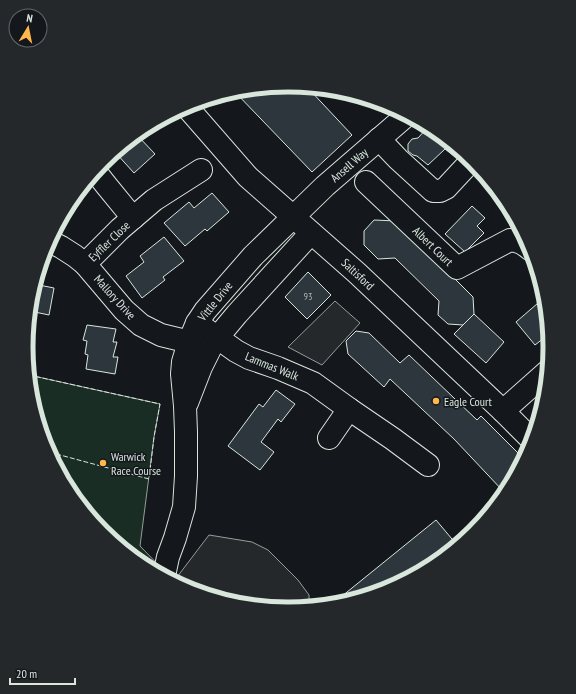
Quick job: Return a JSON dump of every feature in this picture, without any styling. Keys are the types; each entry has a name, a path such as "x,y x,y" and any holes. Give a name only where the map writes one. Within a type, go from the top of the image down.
{"street":[{"name":"Saltisford","path":"190,111 248,177 357,273 527,435"},
{"name":"Ansell Way","path":"293,217 325,186 403,119"},
{"path":"379,139 433,191 440,191 446,188 467,166"},
{"name":"Eyffler Close","path":"85,264 120,229 154,200 201,170"},
{"name":"Eyffler Close","path":"100,178 133,218"},
{"name":"Albert Court","path":"366,182 457,268 510,240 521,242"},
{"name":"Vittle Drive","path":"166,567 184,507 186,476 185,406 182,374 183,362 193,332 205,311 253,256 293,217"},
{"name":"Vittle Drive","path":"185,406 201,367 214,342 237,314 311,233"},
{"name":"Mallory Drive","path":"54,244 85,264 124,310 142,326 161,335 193,332 214,342"},
{"name":"Lammas Walk","path":"214,342 249,358 278,368 313,383 348,409 394,439 428,465"},
{"path":"503,411 541,377"},
{"path":"329,438 348,409"}],"green space":[{"name":"Warwick Race Course","path":"35,376 160,404 154,437 140,546 163,570 146,559 120,539 96,515 76,489 52,445 42,413"}],"shaded area":[{"path":"335,301 360,323 322,365 288,347"},
{"path":"209,535 252,542 268,550 298,580 309,595 309,600 288,602 255,600 222,593 190,583 177,577"}],"building":[{"path":"288,92 313,94 352,135 312,172 240,97 255,94"},
{"path":"424,131 454,154 453,155 445,149 428,165 408,151 408,144 412,139 418,138"},
{"path":"141,139 155,154 134,173 119,156"},
{"path":"212,193 229,212 207,231 205,229 185,246 164,223 189,202 194,208"},
{"path":"472,206 485,218 477,226 484,233 465,252 445,234"},
{"path":"374,220 397,221 473,297 474,314 463,325 448,324 438,315 439,301 395,258 378,259 364,245 364,231"},
{"path":"164,237 184,261 163,277 165,280 142,298 126,276 144,262 140,256"},
{"path":"308,272 331,295 307,319 285,297"},
{"path":"41,285 54,288 49,315 35,312"},
{"path":"539,302 543,339 535,345 516,322"},
{"path":"474,314 504,342 486,363 454,334"},
{"path":"87,325 116,329 113,342 117,342 113,357 118,357 115,374 86,369 88,355 85,354 87,341 83,340"},
{"name":"Eagle Court","path":"356,331 369,333 400,363 409,355 477,420 481,416 520,455 500,488 454,439 390,379 384,387 348,354 346,341"},
{"path":"276,390 295,404 281,422 278,419 261,442 274,452 260,470 228,446 259,404 263,407"},
{"path":"436,520 454,541 430,559 401,576 386,583 342,596"}],"fence":[{"path":"35,376 160,404 149,479 56,454"}],"place":[{"name":"Eagle Court","path":"436,401"},
{"name":"Warwick Race Course","path":"103,463"}]}
